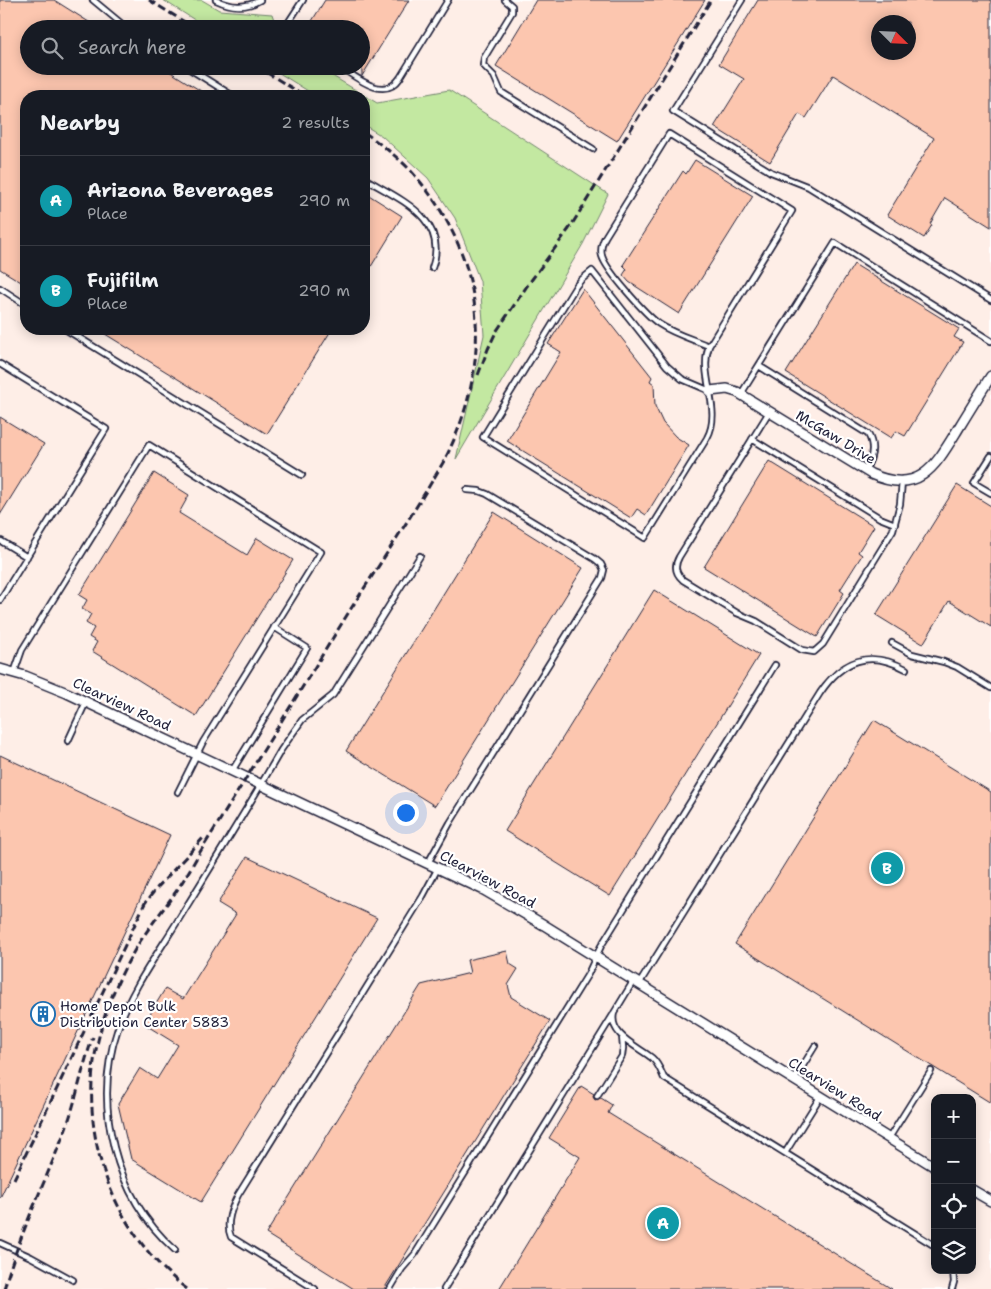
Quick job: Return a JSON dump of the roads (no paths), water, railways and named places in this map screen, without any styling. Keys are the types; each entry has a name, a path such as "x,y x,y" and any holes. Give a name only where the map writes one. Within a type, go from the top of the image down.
{"street":[{"path":"902,482 919,476 935,465 990,381"},
{"name":"McGaw Drive","path":"710,391 727,389 741,394 865,471 884,480 902,482"},
{"name":"Clearview Road","path":"0,669 46,684 86,702 428,863 506,902 931,1164"},
{"path":"976,1192 991,1201"}],"lane":[{"path":"92,0 117,20"},
{"path":"216,0 238,6 252,4 260,0"},
{"path":"290,20 302,0"},
{"path":"354,75 372,86 382,89 390,87 400,78 448,0"},
{"path":"505,0 512,6 512,12 484,58 483,65 494,76 501,92 593,149"},
{"path":"742,0 673,111 771,172 809,187 991,300"},
{"path":"199,75 223,90"},
{"path":"709,346 673,332 649,316 602,256 603,240 669,134 792,211 709,346 706,362 710,391 713,417 709,434 645,538 482,437 576,286 592,272 667,366 682,379 710,391"},
{"path":"370,182 413,208 426,220 436,243 436,256 432,268"},
{"path":"741,394 835,244 991,340"},
{"path":"0,288 20,301"},
{"path":"75,335 302,475"},
{"path":"0,364 106,430 0,600"},
{"path":"759,366 868,434 871,440 872,455 865,471"},
{"path":"769,412 679,557 675,567 681,578 802,650 814,652 823,644 887,540 895,524 900,504 902,482"},
{"path":"752,439 880,518 895,524"},
{"path":"14,673 22,650 149,445 321,552 196,754 178,792"},
{"path":"991,456 974,483 991,493"},
{"path":"428,863 450,822 602,578 604,570 595,559 487,494 467,490"},
{"path":"1,541 27,557"},
{"path":"175,1250 159,1234 138,1205 126,1182 117,1158 111,1133 108,1084 111,1053 118,1026 133,994 282,750 302,720 336,691 420,556"},
{"path":"232,771 307,648 274,627"},
{"path":"892,642 912,654 956,667 991,688"},
{"path":"444,1289 613,1015 637,982 831,678 844,666 864,659 886,661 906,669"},
{"path":"390,1289 425,1238 588,974 601,946 775,665"},
{"path":"68,741 86,702"},
{"path":"315,1289 231,1237 229,1229 233,1206 423,896 438,868"},
{"path":"613,1015 617,1029 622,1036 653,1059 664,1078 931,1244"},
{"path":"597,1096 622,1056 622,1036"},
{"path":"794,1080 815,1046"},
{"path":"889,1138 931,1071"},
{"path":"785,1153 821,1096"},
{"path":"0,1243 31,1256 73,1280"},
{"path":"952,1289 953,1274"}],"railway":[{"path":"149,0 181,20"},
{"path":"478,375 496,332 569,229 711,0"},
{"path":"271,75 295,90"},
{"path":"187,1289 162,1267 141,1242 123,1214 109,1185 99,1153 93,1121 92,1088 95,1055 104,1018 118,982 134,951 182,883 444,461 460,423 471,385 476,348 475,310 468,274 455,238 436,204 411,171 370,137"},
{"path":"14,1179 145,903 205,836"},
{"path":"4,1289 25,1228 66,1128 93,1037"}],"place":[{"name":"Fujifilm","path":"887,868"},
{"name":"Home Depot Bulk Distribution Center 5883","path":"43,1014"},
{"name":"Arizona Beverages","path":"663,1223"}]}
